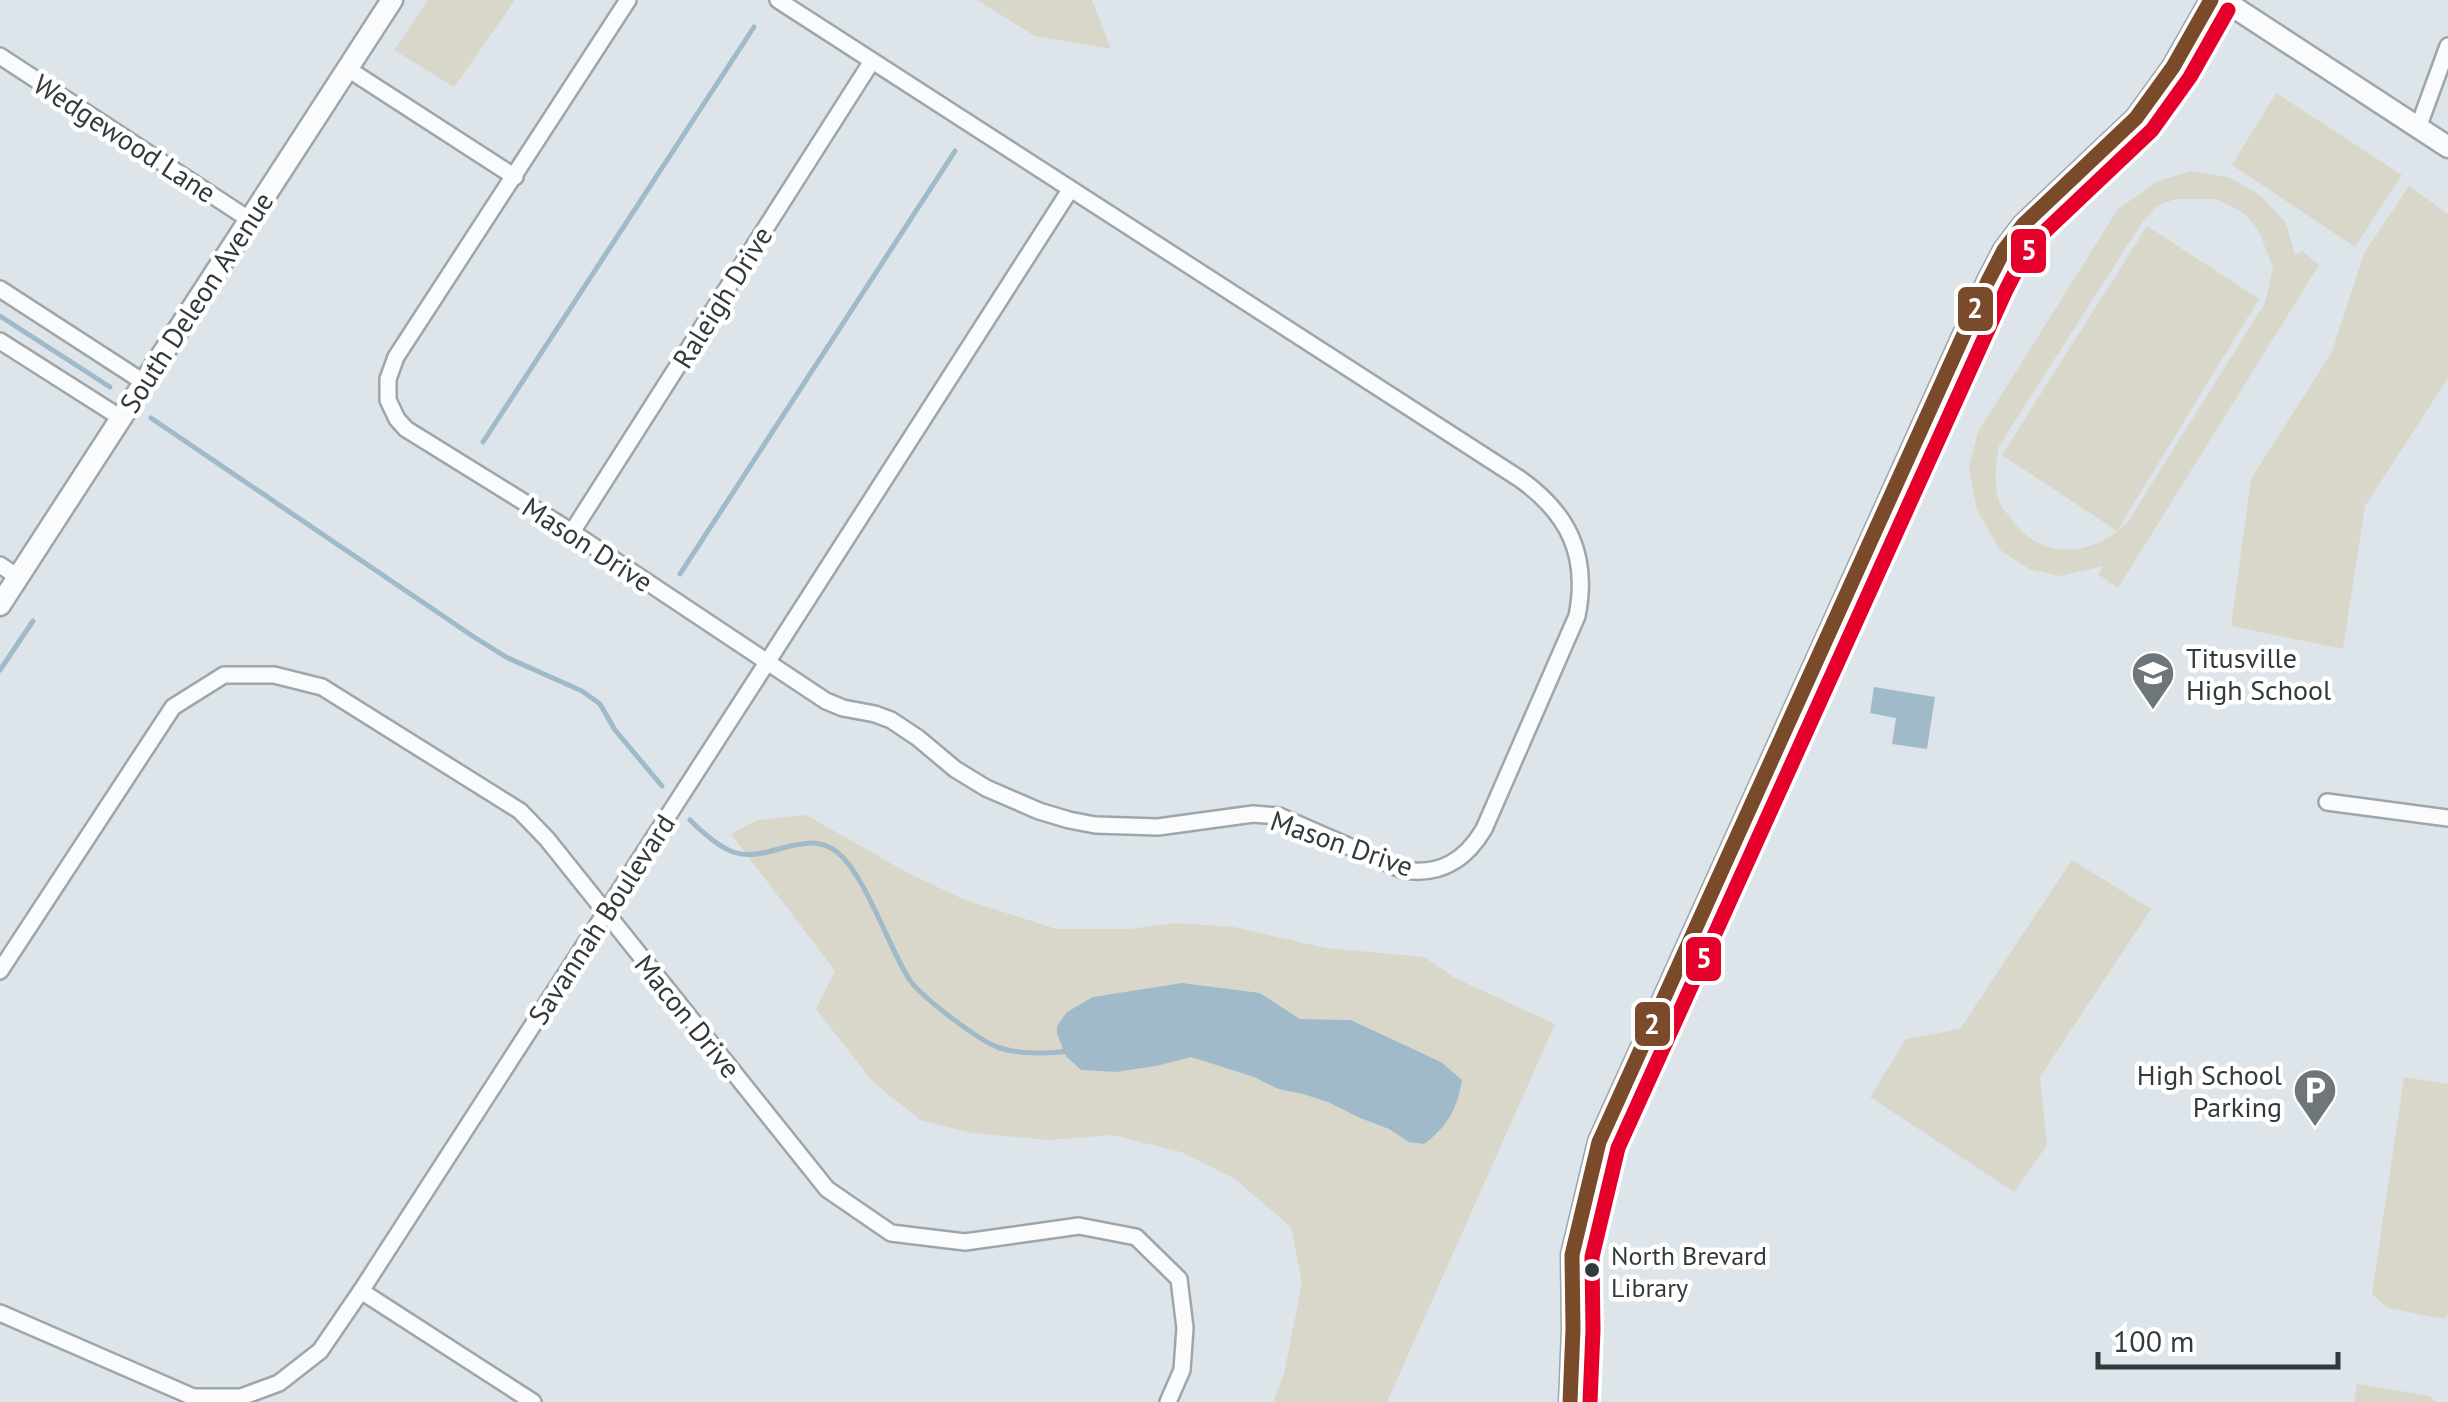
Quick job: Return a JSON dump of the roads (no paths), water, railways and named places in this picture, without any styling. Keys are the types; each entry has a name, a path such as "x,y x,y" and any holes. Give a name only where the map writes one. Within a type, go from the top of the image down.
{"street":[{"name":"South Deleon Avenue","path":"0,605 9,571 145,383 392,0"},
{"name":"Mason Drive","path":"628,0 400,350 388,379 388,400 406,429 572,532 768,661 778,672 826,701 875,714 901,726 955,769 1008,799 1095,825 1158,828 1253,814 1279,816 1412,871 1449,866 1466,854 1478,840 1577,616 1582,586 1575,546 1548,501 1520,479 778,0"},
{"path":"1570,1402 1572,1254 1599,1142 1988,280 2023,225 2136,118 2173,67 2211,0"},
{"path":"2224,0 2448,148"},
{"path":"2418,128 2448,46"},
{"name":"Wedgewood Lane","path":"0,56 250,220"},
{"name":"Raleigh Drive","path":"572,532 872,61"},
{"path":"348,69 515,177"},
{"name":"Savannah Boulevard","path":"0,1314 194,1396 241,1397 279,1383 320,1351 1070,190"},
{"path":"0,289 145,383"},
{"path":"0,341 120,418"},
{"name":"Macon Drive","path":"0,971 173,707 224,675 274,675 322,686 520,811 826,1189 891,1233 964,1242 1079,1226 1136,1237 1179,1279 1185,1328 1182,1370 1168,1402"},
{"path":"2326,802 2448,818"},
{"path":"361,1291 533,1402"}],"water":[{"path":"1874,687 1935,697 1927,749 1892,744 1896,718 1870,713"},
{"path":"1182,983 1260,993 1300,1019 1351,1020 1441,1062 1462,1080 1458,1099 1445,1124 1424,1144 1409,1142 1330,1103 1278,1089 1191,1057 1116,1072 1081,1070 1066,1056 1057,1026 1067,1012 1093,997"}],"waterway":[{"path":"483,442 754,27"},
{"path":"680,574 955,151"},
{"path":"0,316 110,387"},
{"path":"151,418 474,637 506,657 582,691 600,704 615,730 662,786"},
{"path":"0,670 33,621"},
{"path":"690,820 733,852 759,854 812,843 837,852 867,893 909,979 937,1007 1000,1048 1034,1053 1069,1051"}],"place":[{"name":"Titusville High School","path":"2153,711"},
{"name":"High School Parking","path":"2315,1128"},
{"name":"North Brevard Library","path":"1592,1270"}]}
